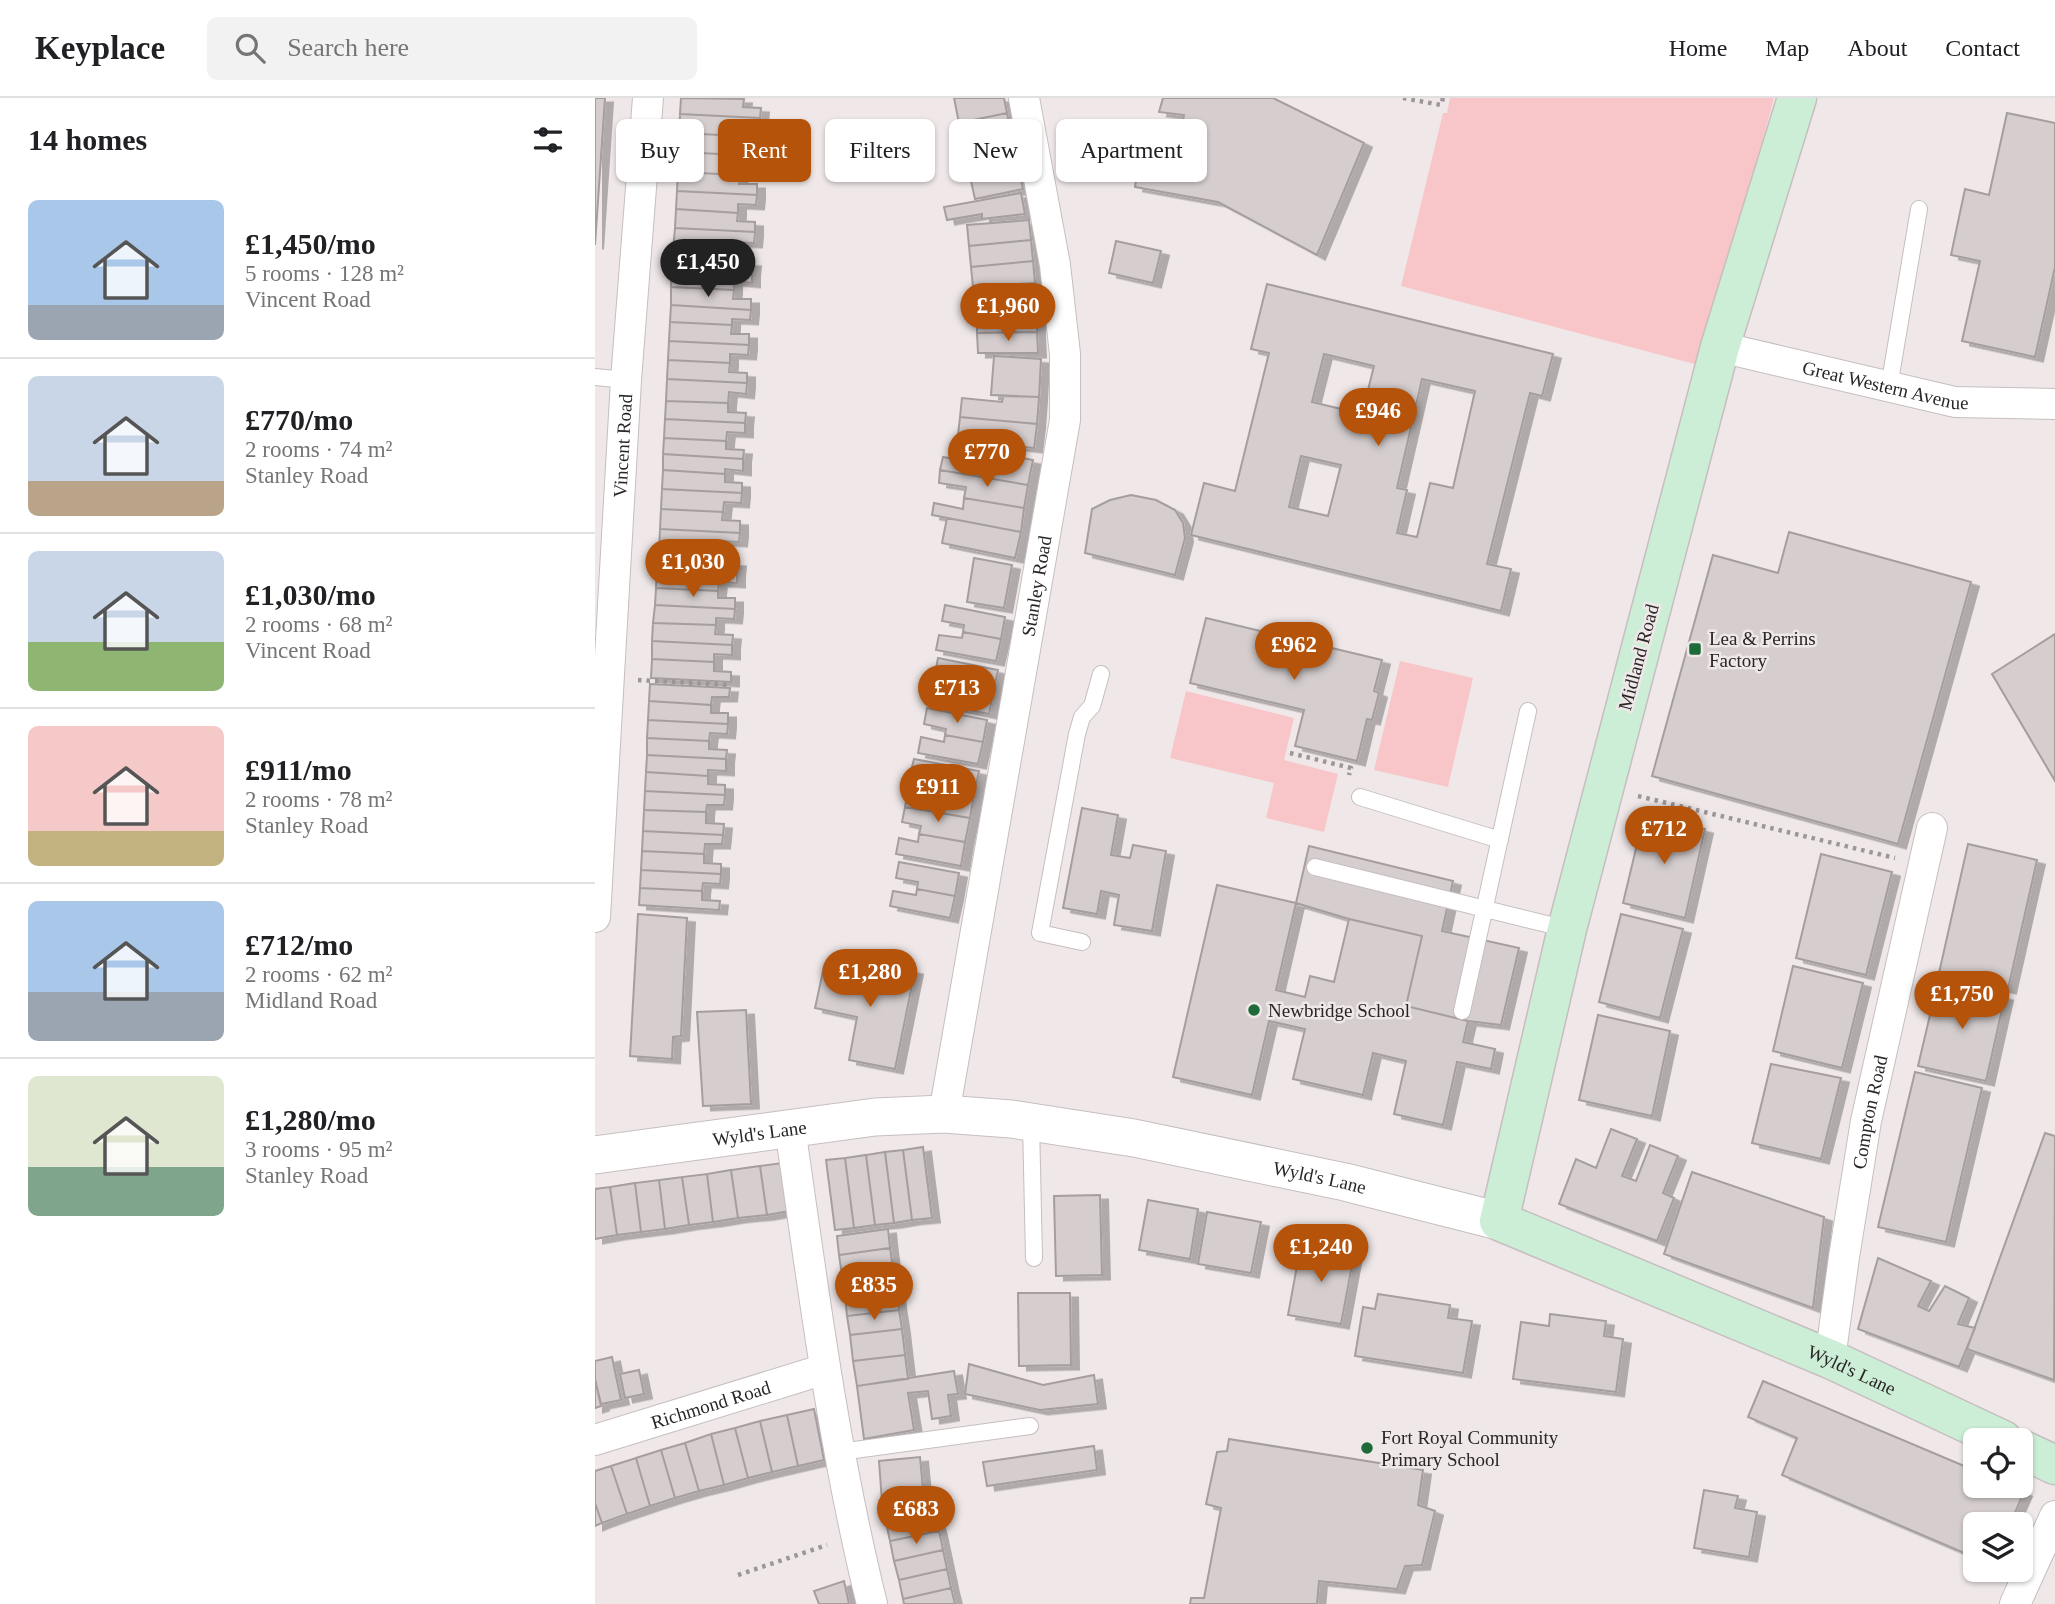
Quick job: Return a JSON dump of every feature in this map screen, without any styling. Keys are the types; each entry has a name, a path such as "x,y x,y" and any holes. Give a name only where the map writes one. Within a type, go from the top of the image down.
{"main road":[{"name":"Midland Road","path":"1499,1221 1567,929 1720,347 1797,98"},
{"name":"Wyld's Lane","path":"1499,1221 1830,1359 1977,1428"},
{"path":"2033,1455 2055,1465"}],"street":[{"name":"Vincent Road","path":"595,917 626,380 648,98"},
{"name":"Stanley Road","path":"944,1114 1065,420 1065,354 1055,265 1024,98"},
{"name":"Great Western Avenue","path":"1720,347 1955,402 2055,404"},
{"name":"Compton Road","path":"1830,1359 1866,1121 1932,828"},
{"name":"Wyld's Lane","path":"595,1155 875,1117 944,1114 1031,1122 1234,1157 1499,1221"},
{"path":"790,1128 825,1369 855,1535 872,1604"},
{"name":"Richmond Road","path":"595,1440 825,1369"},
{"path":"2015,1604 2055,1516"}],"lane":[{"path":"1889,387 1919,209"},
{"path":"595,377 626,380"},
{"path":"1082,942 1040,933 1077,734 1082,717 1092,706 1101,674"},
{"path":"1462,1011 1528,711"},
{"path":"1360,797 1500,840"},
{"path":"1315,867 1567,929"},
{"path":"1031,1122 1034,1258"},
{"path":"840,1452 1030,1426"}],"path":[{"path":"1403,98 1441,105 1443,98"},
{"path":"609,679 730,685"},
{"path":"1290,753 1351,768 1344,793 1360,797"},
{"path":"1604,788 1923,865"},
{"path":"739,1575 855,1535"}],"shaded area":[{"path":"1450,98 1774,98 1702,366 1401,286 1443,113 1447,113"},
{"path":"1400,661 1473,678 1448,787 1374,770"},
{"path":"1186,691 1294,718 1284,760 1338,774 1324,832 1266,818 1274,783 1170,758"}],"building":[{"path":"595,98 605,98 595,245"},
{"path":"681,98 744,99 743,107 761,108 760,118 680,114"},
{"path":"954,98 1004,98 1007,113 978,119 958,119"},
{"path":"1163,98 1273,98 1364,143 1317,255 1218,202 1135,187 1136,182 1207,182 1207,119 1183,119 1184,115 1159,112"},
{"path":"1007,113 1008,119 978,119"},
{"path":"2007,113 2055,123 2055,267 2035,357 1962,341 1980,261 1951,255 1965,189 1989,195"},
{"path":"680,114 760,118 718,119 718,135 704,134 704,119 680,119"},
{"path":"704,134 718,135 718,154 704,153"},
{"path":"704,153 718,154 718,174 704,173"},
{"path":"704,173 718,174 718,182 757,184 757,195 677,191 677,182 704,182"},
{"path":"971,182 1022,182 1023,189 975,199"},
{"path":"677,191 757,195 756,205 738,204 738,213 676,209"},
{"path":"1021,193 1025,214 982,219 982,214 947,220 944,207"},
{"path":"676,209 738,213 737,221 755,222 755,232 675,228"},
{"path":"1029,220 1031,240 969,246 967,225"},
{"path":"675,228 755,232 754,243 736,242 735,252 673,250"},
{"path":"1031,240 1033,261 971,267 969,246"},
{"path":"1116,241 1161,251 1153,283 1109,273"},
{"path":"673,250 735,252 735,261 753,262 752,272 672,268"},
{"path":"1033,261 1035,283 973,287 971,267"},
{"path":"672,268 752,272 752,283 734,281 734,290 671,287"},
{"path":"1035,283 1037,307 974,309 973,287"},
{"path":"1267,284 1553,354 1542,396 1530,393 1487,564 1511,569 1501,611 1191,535 1204,483 1235,491 1269,353 1251,349","holes":["1324,354 1374,366 1362,414 1312,402","1422,379 1475,391 1453,488 1430,483 1417,537 1397,533 1407,490 1397,488","1301,456 1341,465 1328,516 1289,507"]},
{"path":"671,287 734,290 733,299 751,299 751,310 671,305"},
{"path":"671,305 751,310 750,320 732,319 732,325 670,322"},
{"path":"1037,310 1037,332 977,333 977,312"},
{"path":"670,322 732,325 731,334 749,334 749,345 669,341"},
{"path":"1037,332 1038,353 978,353 977,333"},
{"path":"669,341 749,345 748,355 730,354 730,363 668,360"},
{"path":"994,356 1041,359 1039,397 991,395"},
{"path":"668,360 730,363 729,372 747,373 747,383 667,379"},
{"path":"667,379 747,383 746,394 729,392 728,403 666,401"},
{"path":"1003,396 1039,397 1037,424 960,417 962,398 1002,402"},
{"path":"666,401 728,403 728,412 746,413 745,423 665,419"},
{"path":"960,417 1037,424 1034,448 998,444 999,438 958,435"},
{"path":"665,419 745,423 745,433 727,432 726,441 664,438"},
{"path":"664,438 726,441 726,449 744,450 743,459 663,454"},
{"path":"973,449 1033,460 1028,485 940,470 943,457 971,462"},
{"path":"663,454 743,459 743,471 725,469 725,474 663,470"},
{"path":"663,470 725,474 725,482 742,483 742,493 662,489"},
{"path":"940,470 1028,485 1024,508 964,498 966,487 939,483"},
{"path":"662,489 742,493 741,503 724,502 723,512 661,509"},
{"path":"1131,495 1156,500 1175,510 1183,523 1185,538 1175,575 1085,553 1092,509 1110,500"},
{"path":"964,498 1024,508 1021,532 932,515 934,503 963,509"},
{"path":"661,509 723,512 722,520 740,521 740,533 660,529"},
{"path":"947,518 1021,532 1015,558 942,543"},
{"path":"660,529 740,533 739,542 721,541 720,553 659,550"},
{"path":"1789,532 1971,582 1898,844 1652,776 1713,555 1778,573"},
{"path":"659,550 720,553 720,561 738,562 737,572 657,568"},
{"path":"974,558 1012,565 1004,608 967,602"},
{"path":"657,568 737,572 737,583 719,582 718,591 656,588"},
{"path":"656,588 718,591 718,598 735,598 735,609 655,605"},
{"path":"655,605 735,609 734,619 716,618 716,625 653,623"},
{"path":"945,605 1005,617 1001,639 963,632 964,625 942,621"},
{"path":"1206,618 1382,660 1374,691 1379,693 1372,720 1367,719 1357,761 1295,746 1304,710 1190,683"},
{"path":"653,623 716,625 715,634 733,635 732,645 652,641"},
{"path":"963,632 1001,639 996,661 936,650 939,635 962,638"},
{"path":"2055,634 2055,781 1992,674"},
{"path":"652,641 732,645 732,655 714,654 714,662 652,659"},
{"path":"938,658 998,670 993,693 955,685 957,678 935,674"},
{"path":"652,659 714,662 714,671 731,672 731,682 651,678"},
{"path":"650,684 730,688 729,697 712,697 711,705 649,701"},
{"path":"955,685 993,693 989,714 929,702 932,687 954,691"},
{"path":"649,701 711,705 711,713 728,713 728,724 648,720"},
{"path":"927,708 987,720 983,742 945,735 946,729 924,724"},
{"path":"648,720 728,724 727,734 710,733 709,741 647,738"},
{"path":"945,735 983,742 978,764 918,753 921,737 944,742"},
{"path":"647,738 709,741 709,749 727,750 726,759 647,755"},
{"path":"647,755 726,759 726,771 708,770 708,776 646,772"},
{"path":"914,759 979,771 974,795 928,786 929,778 910,775"},
{"path":"646,772 708,776 708,784 725,785 725,795 645,791"},
{"path":"928,786 974,795 970,818 905,807 908,791 927,794"},
{"path":"645,791 725,795 724,805 707,805 706,812 644,810"},
{"path":"905,807 970,818 965,842 919,834 921,826 902,822"},
{"path":"1082,808 1118,815 1111,855 1130,858 1133,845 1166,851 1152,931 1114,925 1119,895 1101,891 1097,914 1063,908"},
{"path":"644,810 706,812 706,823 724,824 723,835 643,831"},
{"path":"1644,815 1705,829 1685,918 1623,903"},
{"path":"643,831 723,835 722,844 705,844 704,854 642,851"},
{"path":"919,834 965,842 961,866 896,854 899,838 918,842"},
{"path":"1968,844 2037,860 2008,989 1939,973"},
{"path":"1309,846 1453,881 1442,931 1519,948 1501,1025 1468,1021 1406,1006 1422,936 1296,903"},
{"path":"642,851 704,854 704,863 721,864 721,874 641,870"},
{"path":"1821,854 1892,872 1866,975 1796,958"},
{"path":"899,862 959,873 955,896 917,889 918,882 896,878"},
{"path":"641,870 721,874 720,884 703,883 702,891 640,888"},
{"path":"1217,885 1296,903 1276,990 1305,997 1310,976 1334,982 1349,919 1422,936 1406,1006 1468,1021 1463,1042 1495,1049 1491,1069 1457,1062 1443,1125 1394,1114 1406,1061 1373,1053 1363,1095 1293,1079 1305,1029 1269,1021 1252,1095 1173,1077"},
{"path":"640,888 702,891 702,900 720,901 719,910 639,905"},
{"path":"917,889 955,896 950,918 890,906 893,891 916,895"},
{"path":"638,914 687,918 681,1036 673,1037 672,1059 630,1056"},
{"path":"1621,914 1683,929 1660,1018 1599,1002"},
{"path":"869,961 915,970 895,1069 849,1060 857,1017 815,1008 824,967 867,976"},
{"path":"1793,966 1863,983 1842,1068 1773,1051"},
{"path":"1938,981 2005,996 1986,1081 1918,1066"},
{"path":"746,1010 751,1104 703,1106 697,1012"},
{"path":"1598,1015 1670,1031 1652,1116 1579,1100"},
{"path":"1771,1064 1841,1078 1821,1159 1752,1143"},
{"path":"1915,1072 1982,1088 1946,1242 1878,1227"},
{"path":"1611,1129 1637,1139 1622,1176 1636,1181 1650,1145 1678,1156 1663,1193 1674,1198 1657,1241 1559,1204 1576,1159 1596,1168"},
{"path":"2045,1133 2055,1136 2054,1380 1967,1349"},
{"path":"923,1147 932,1218 912,1220 903,1150"},
{"path":"903,1150 912,1220 894,1223 885,1152"},
{"path":"885,1152 894,1223 875,1225 866,1155"},
{"path":"866,1155 875,1225 854,1228 845,1158"},
{"path":"845,1158 854,1228 835,1230 826,1160"},
{"path":"782,1163 789,1211 767,1215 760,1166"},
{"path":"760,1166 767,1215 738,1218 731,1170"},
{"path":"731,1170 738,1218 713,1222 707,1174"},
{"path":"1692,1172 1824,1217 1813,1308 1664,1254"},
{"path":"707,1174 713,1222 689,1225 682,1177"},
{"path":"682,1177 689,1225 665,1229 659,1180"},
{"path":"659,1180 665,1229 641,1232 635,1183"},
{"path":"635,1183 641,1232 617,1235 610,1187"},
{"path":"610,1187 617,1235 595,1239 595,1189"},
{"path":"1100,1195 1102,1275 1056,1276 1054,1196"},
{"path":"1148,1200 1198,1209 1190,1259 1139,1250"},
{"path":"1207,1212 1261,1222 1251,1273 1198,1264"},
{"path":"888,1229 890,1248 839,1255 837,1236"},
{"path":"1301,1244 1354,1254 1341,1324 1288,1315"},
{"path":"890,1248 893,1269 842,1275 839,1255"},
{"path":"1878,1258 1931,1281 1918,1306 1929,1311 1945,1286 1969,1298 1958,1324 1975,1328 1959,1367 1858,1329"},
{"path":"893,1269 896,1288 845,1295 842,1275"},
{"path":"896,1288 899,1310 847,1316 845,1295"},
{"path":"1018,1293 1070,1293 1071,1365 1019,1366"},
{"path":"1378,1294 1450,1305 1448,1318 1472,1321 1463,1373 1355,1356 1363,1307 1375,1309"},
{"path":"899,1310 902,1329 850,1335 847,1316"},
{"path":"1550,1314 1606,1321 1604,1336 1623,1339 1616,1392 1513,1379 1521,1322 1549,1326"},
{"path":"902,1329 905,1355 853,1361 850,1335"},
{"path":"905,1355 908,1379 857,1386 853,1361"},
{"path":"612,1357 621,1400 601,1404 595,1379 595,1361"},
{"path":"969,1364 1043,1385 1094,1375 1098,1404 1040,1410 965,1394"},
{"path":"639,1370 644,1394 625,1398 620,1374"},
{"path":"954,1371 958,1394 948,1395 951,1416 932,1419 928,1391 908,1393 914,1430 864,1439 857,1386"},
{"path":"595,1379 601,1406 595,1408"},
{"path":"1763,1381 1963,1466 1963,1498 2021,1498 2015,1512 1963,1512 1963,1552 1782,1475 1797,1438 1748,1417"},
{"path":"814,1409 824,1460 798,1466 787,1415"},
{"path":"787,1415 798,1466 772,1472 760,1421"},
{"path":"760,1421 772,1472 748,1478 735,1428"},
{"path":"735,1428 748,1478 724,1485 711,1434"},
{"path":"711,1434 724,1485 699,1491 685,1443"},
{"path":"1229,1439 1423,1470 1418,1505 1435,1511 1422,1565 1405,1566 1397,1589 1319,1581 1317,1604 1190,1604 1191,1598 1204,1598 1221,1508 1206,1504 1217,1452 1227,1451"},
{"path":"685,1443 699,1491 675,1498 661,1450"},
{"path":"1094,1446 1097,1470 987,1486 983,1462"},
{"path":"661,1450 675,1498 650,1506 636,1458"},
{"path":"920,1457 924,1499 882,1502 879,1461"},
{"path":"636,1458 650,1506 627,1514 611,1466"},
{"path":"611,1466 627,1514 602,1523 595,1503 595,1471"},
{"path":"1704,1490 1738,1496 1735,1508 1757,1512 1749,1557 1694,1548"},
{"path":"595,1503 602,1523 595,1526"},
{"path":"934,1512 939,1531 890,1541 886,1522"},
{"path":"939,1531 943,1550 894,1561 890,1541"},
{"path":"943,1550 947,1569 899,1580 894,1561"},
{"path":"947,1569 951,1588 903,1599 899,1580"},
{"path":"844,1581 849,1604 819,1604 814,1591"},
{"path":"951,1588 955,1604 904,1604 903,1599"}],"place":[{"name":"Lea & Perrins Factory","path":"1695,649"},
{"name":"Newbridge School","path":"1254,1010"},
{"name":"Fort Royal Community Primary School","path":"1367,1448"}]}
